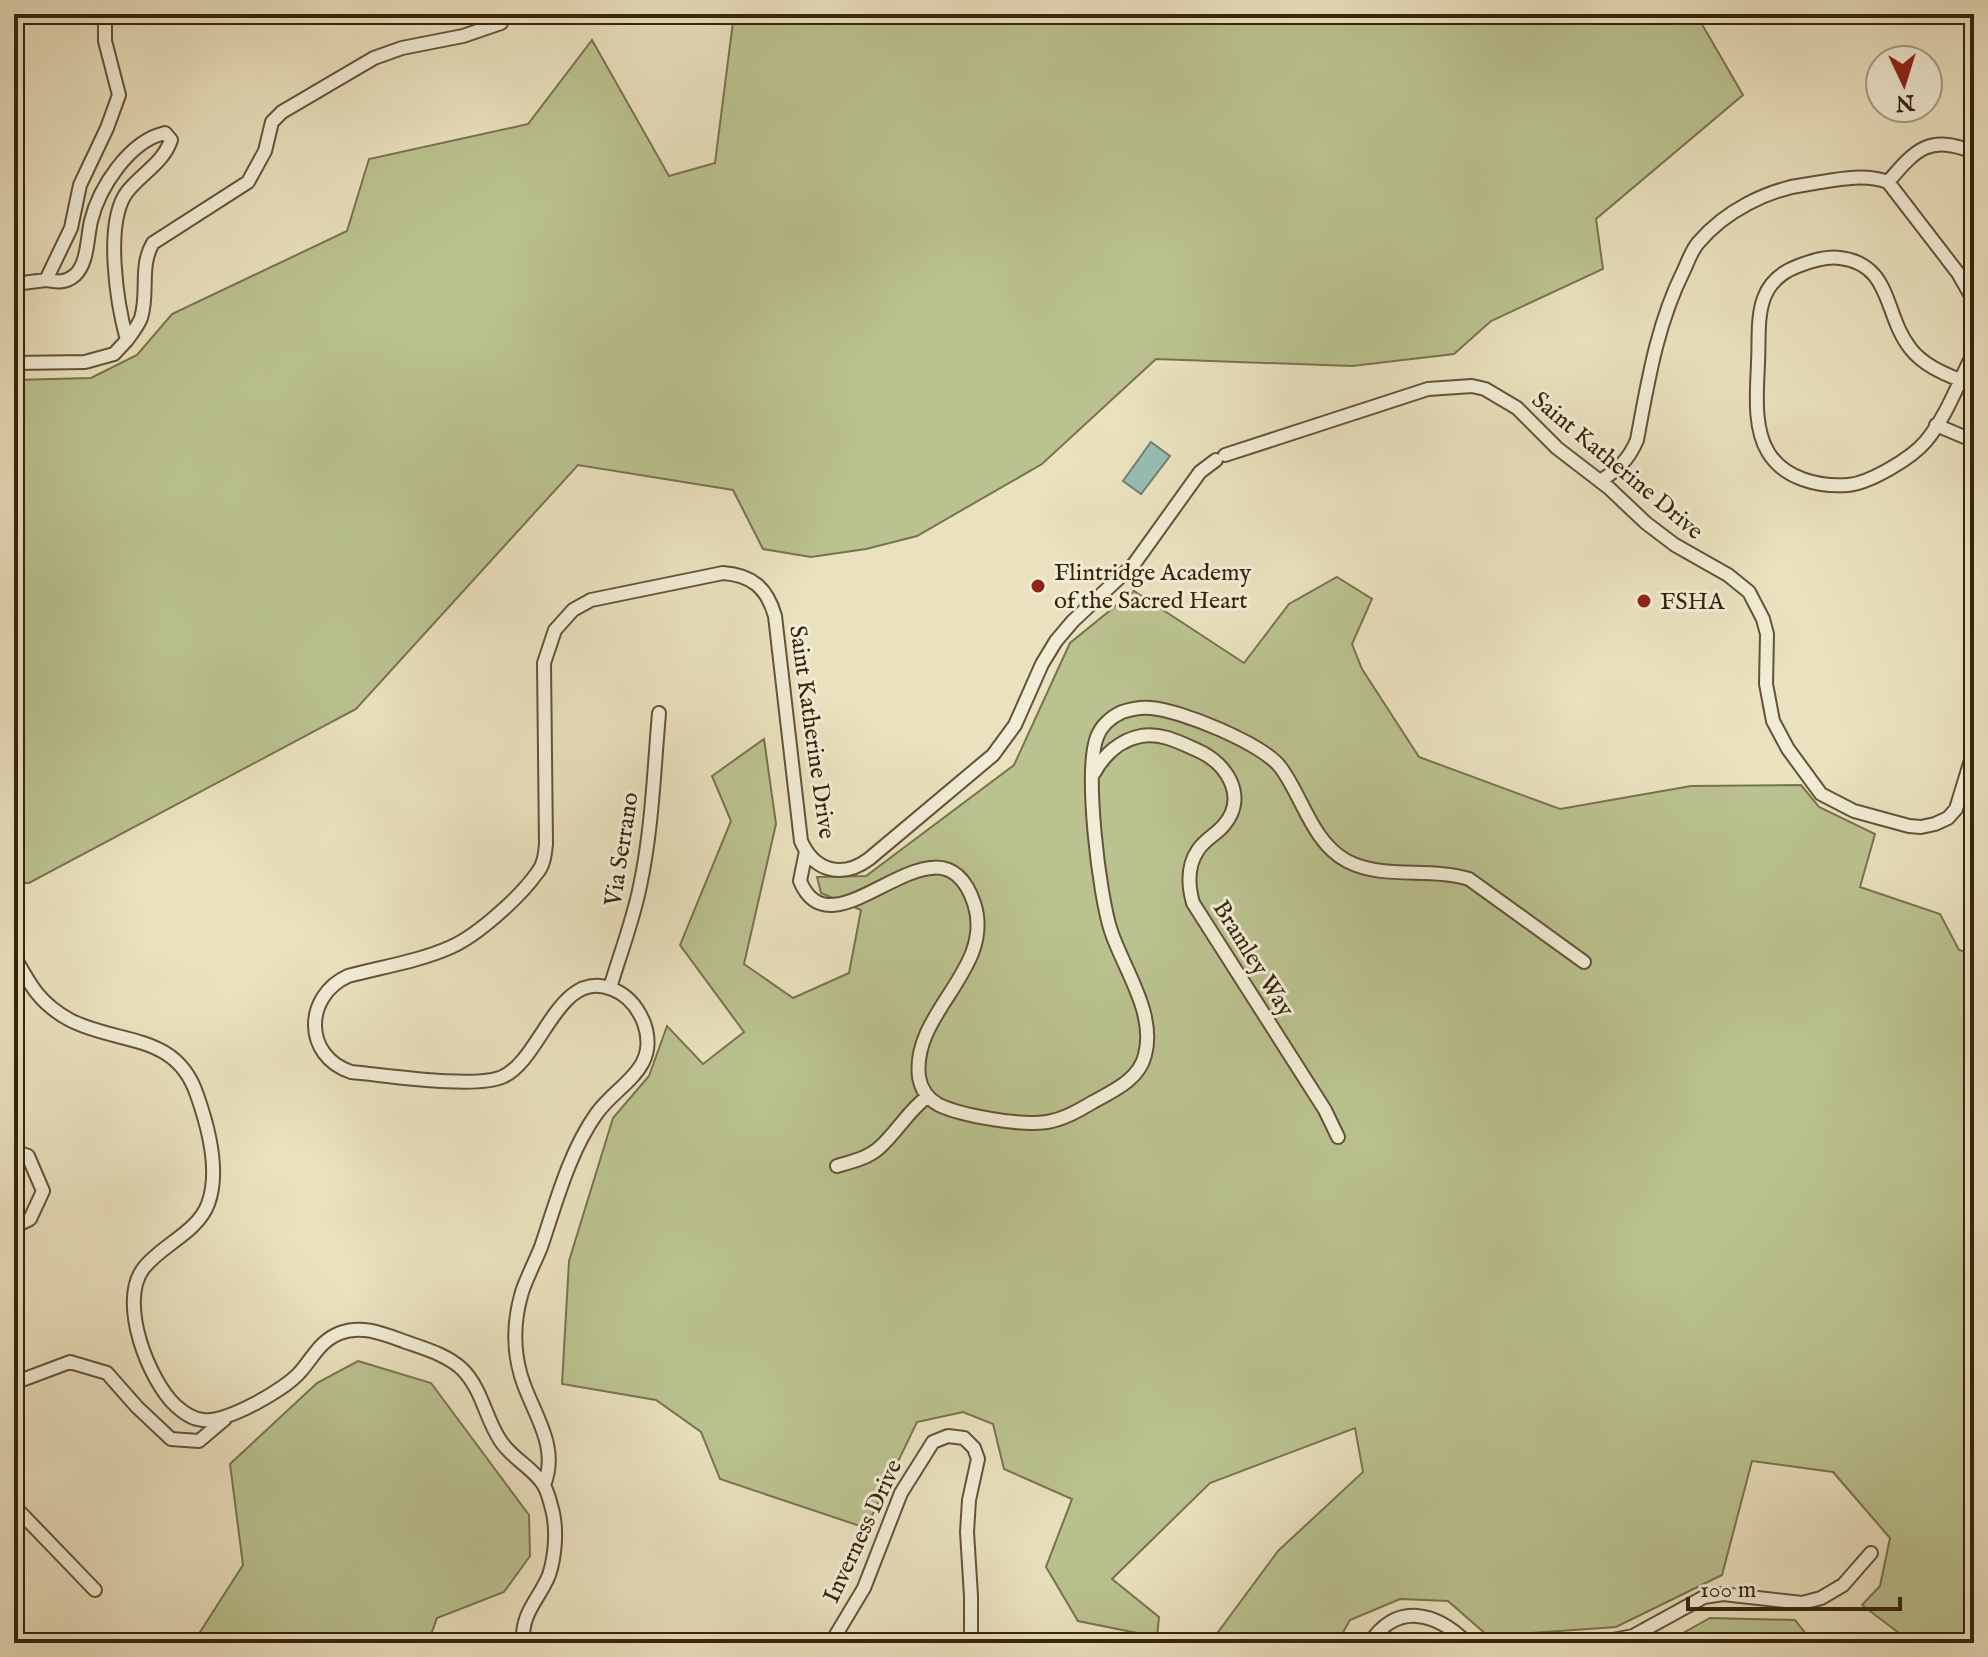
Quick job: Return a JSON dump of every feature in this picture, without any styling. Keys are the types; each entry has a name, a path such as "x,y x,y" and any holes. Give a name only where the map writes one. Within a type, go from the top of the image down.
{"street":[{"path":"46,280 71,228 80,185 119,95 105,41 105,14"},
{"path":"14,363 85,362 114,354 140,320 145,296 145,267 153,243 248,182 265,151 272,122 282,112 374,58 402,48 463,36 501,23"},
{"path":"14,284 46,280 60,283 74,277 81,267 95,205 104,185 153,135 165,133 171,140 166,154 127,192 119,209 115,230 115,280 127,340"},
{"path":"1888,182 1906,161 1930,145 1953,144 1974,152"},
{"path":"1600,481 1624,463 1637,440 1655,348 1672,294 1696,245 1730,214 1777,191 1848,178 1874,178 1888,182 1958,273 1974,301"},
{"path":"1960,380 1940,372 1911,349 1876,276 1858,262 1832,257 1806,263 1782,274 1760,306 1760,434 1769,454 1785,470 1805,480 1851,485 1903,461 1927,440 1960,380 1974,350"},
{"name":"Saint Katherine Drive","path":"610,988 598,985 576,992 563,1003 527,1056 515,1069 501,1077 459,1081 351,1072 329,1061 323,1054 316,1033 320,1002 335,982 451,947 498,912 538,872 546,844 544,663 555,630 573,610 591,600 723,573 755,581 765,592 775,616 799,826 806,851 815,863 836,871 859,866 993,755 1015,725 1042,664 1056,641 1134,564 1200,472 1221,458 1428,389 1472,386 1485,389 1517,408 1557,448 1600,481 1646,523 1675,545 1728,575 1749,592 1767,634 1766,684 1773,721 1788,749 1821,794 1854,811 1909,826 1935,824 1948,818 1956,809 1974,750"},
{"path":"1936,425 1974,441"},
{"path":"806,851 800,881 810,898 821,903 848,902 927,867 949,869 968,889 974,904 977,936 973,954 921,1048 921,1087 938,1104 955,1110 1029,1123 1075,1113 1124,1084 1142,1063 1147,1036 1145,1015 1111,929 1102,890 1092,776 1096,737 1103,726 1112,717 1137,709 1151,708 1196,720 1262,749 1288,780 1323,842 1349,862 1365,867 1452,874 1469,879 1584,962"},
{"name":"Via Serrano","path":"610,988 641,886 659,713"},
{"name":"Bramley Way","path":"1092,776 1116,747 1143,736 1179,742 1204,753 1229,775 1235,796 1234,808 1222,828 1197,851 1189,878 1193,903 1325,1110 1338,1137"},
{"path":"14,956 35,994 53,1009 72,1021 161,1049 190,1076 211,1153 213,1180 209,1202 202,1218 141,1271 135,1284 133,1303 144,1353 155,1379 174,1405 190,1417 206,1421 226,1418"},
{"path":"544,1485 550,1469 550,1453 520,1372 516,1341 518,1311 563,1184 588,1127 611,1097 641,1067 646,1053 648,1037 639,1011 619,992 610,988"},
{"path":"837,1166 879,1148 928,1096"},
{"path":"14,1151 28,1156 43,1191 30,1219 14,1227"},
{"path":"14,1383 70,1362 107,1373 171,1439 199,1441 226,1418 281,1387 300,1372 312,1353 341,1332 377,1332 437,1353 460,1368 475,1385 500,1440 544,1485 554,1515 554,1552 548,1576 527,1614 522,1631 523,1643"},
{"name":"Inverness Drive","path":"831,1643 864,1588 901,1493 933,1442 948,1436 964,1438 974,1448 978,1459 969,1500 967,1532 971,1643"},
{"path":"14,1506 95,1590"},
{"path":"1598,1643 1633,1636 1704,1597 1723,1594 1802,1603 1821,1598 1843,1585 1871,1553"},
{"path":"1370,1643 1386,1623 1406,1615 1426,1616 1442,1623 1467,1643"}],"green space":[{"path":"734,14 1696,14 1743,95 1596,219 1603,269 1491,321 1454,354 1352,366 1156,359 1042,464 917,536 866,549 811,557 763,549 733,490 578,465 356,709 29,883 14,883 14,380 91,378 137,355 172,314 347,231 369,159 528,124 592,40 669,176 715,163"},
{"path":"1337,577 1372,599 1352,644 1362,669 1419,757 1560,809 1691,786 1801,785 1819,807 1875,834 1860,887 1940,914 1959,950 1974,954 1974,1643 1912,1643 1862,1605 1880,1586 1890,1538 1833,1472 1752,1461 1722,1575 1616,1627 1488,1636 1448,1601 1400,1599 1350,1620 1337,1643 1210,1643 1278,1551 1363,1472 1355,1428 1210,1483 1112,1579 1159,1617 1157,1637 1078,1621 1046,1567 1072,1499 1004,1469 993,1424 963,1412 917,1422 866,1528 720,1479 701,1432 656,1400 562,1384 569,1261 613,1118 649,1076 667,1026 703,1064 744,1032 680,945 731,821 712,776 764,739 776,824 744,964 793,998 849,973 861,910 821,893 817,877 866,876 1014,765 1070,643 1134,591 1244,663 1289,604"},
{"path":"358,1361 431,1383 529,1515 530,1556 504,1592 437,1618 428,1643 193,1643 243,1565 230,1464 317,1383"},
{"path":"1710,1618 1795,1620 1813,1643 1665,1643"}],"water":[{"path":"1151,442 1170,456 1141,494 1123,481"}],"place":[{"name":"Flintridge Academy of the Sacred Heart","path":"1038,586"},
{"name":"FSHA","path":"1644,601"}]}
